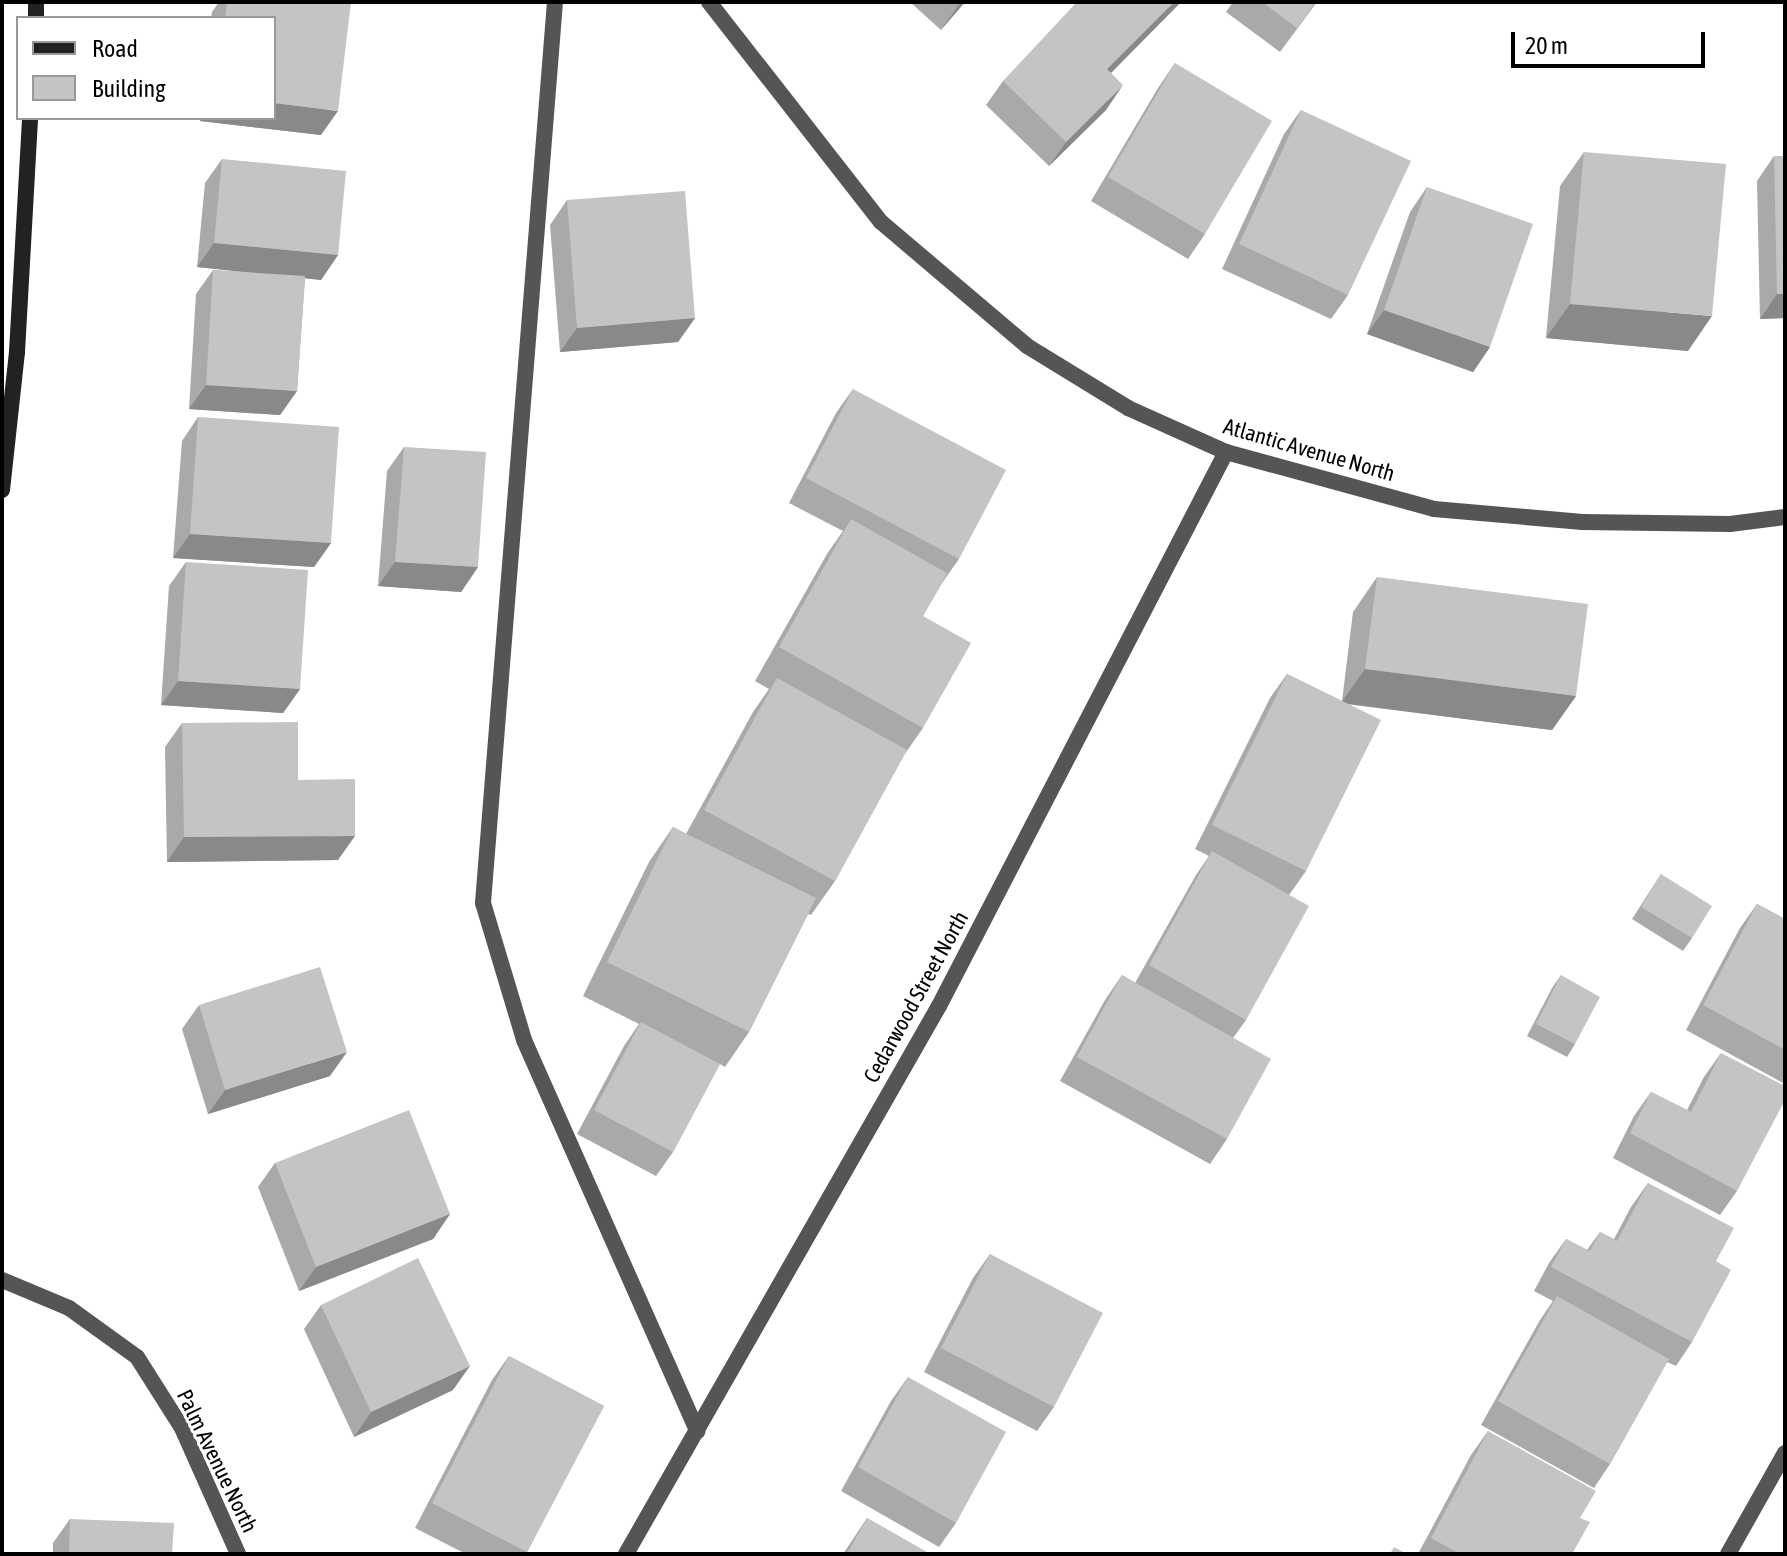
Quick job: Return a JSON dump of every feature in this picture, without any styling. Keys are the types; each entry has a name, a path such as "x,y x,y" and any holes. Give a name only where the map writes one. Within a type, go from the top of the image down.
{"main road":[{"path":"2,490 17,352 30,120"}],"street":[{"path":"555,2 483,903 524,1040 697,1431"},
{"name":"Atlantic Avenue North","path":"709,2 881,222 1027,346 1128,408 1226,452 1434,509 1582,522 1730,524 1785,517"},
{"name":"Cedarwood Street North","path":"626,1554 939,1006 1226,452"},
{"name":"Palm Avenue North","path":"2,1280 69,1308 137,1357 182,1428 238,1554"},
{"path":"1728,1554 1785,1453"}],"building":[{"path":"227,2 351,2 338,111 276,103 276,16 225,16"},
{"path":"1077,2 1174,2 1107,69 1123,85 1066,142 1003,81"},
{"path":"1262,2 1316,2 1297,28"},
{"path":"1175,63 1272,121 1205,234 1108,177"},
{"path":"1301,110 1411,161 1348,295 1239,244"},
{"path":"1584,152 1726,164 1712,316 1570,304"},
{"path":"1774,156 1785,156 1785,294 1777,294"},
{"path":"222,159 346,171 338,255 214,243"},
{"path":"1427,187 1533,224 1490,347 1384,310"},
{"path":"685,191 695,318 577,328 567,200"},
{"path":"213,270 305,276 297,391 206,385"},
{"path":"853,389 1006,470 959,559 806,478"},
{"path":"198,417 339,427 331,543 190,534"},
{"path":"404,447 486,452 478,567 395,562"},
{"path":"851,519 947,573 923,616 971,643 923,728 779,647"},
{"path":"186,562 308,570 300,689 178,681"},
{"path":"1377,577 1588,604 1576,696 1365,669"},
{"path":"1287,674 1381,720 1306,871 1212,825"},
{"path":"777,678 907,750 835,881 704,810"},
{"path":"298,722 298,780 355,779 355,836 184,837 182,723"},
{"path":"673,827 816,898 749,1032 607,962"},
{"path":"1212,851 1309,906 1246,1020 1149,965"},
{"path":"1661,874 1712,906 1692,938 1641,907"},
{"path":"1757,904 1785,919 1785,1050 1703,1005"},
{"path":"320,967 347,1052 225,1090 199,1005"},
{"path":"1122,975 1271,1059 1227,1139 1077,1057"},
{"path":"1561,975 1600,997 1575,1044 1536,1024"},
{"path":"641,1022 720,1064 673,1152 594,1110"},
{"path":"1721,1053 1785,1086 1785,1100 1737,1191 1630,1133 1651,1092 1691,1112"},
{"path":"409,1110 450,1214 316,1267 275,1163"},
{"path":"1648,1183 1734,1228 1716,1261 1731,1270 1692,1342 1551,1267 1566,1239 1590,1251 1600,1232 1617,1241"},
{"path":"990,1254 1103,1313 1054,1407 941,1348"},
{"path":"418,1258 470,1366 371,1412 321,1305"},
{"path":"1557,1296 1669,1359 1610,1464 1498,1401"},
{"path":"509,1356 604,1406 527,1552 432,1503"},
{"path":"908,1377 1006,1432 956,1523 858,1467"},
{"path":"1488,1431 1596,1491 1580,1518 1590,1522 1572,1554 1460,1554 1431,1538"},
{"path":"867,1518 930,1554 847,1554"},
{"path":"70,1519 174,1523 172,1554 69,1554"},
{"path":"1394,1547 1407,1554 1390,1554"}]}
